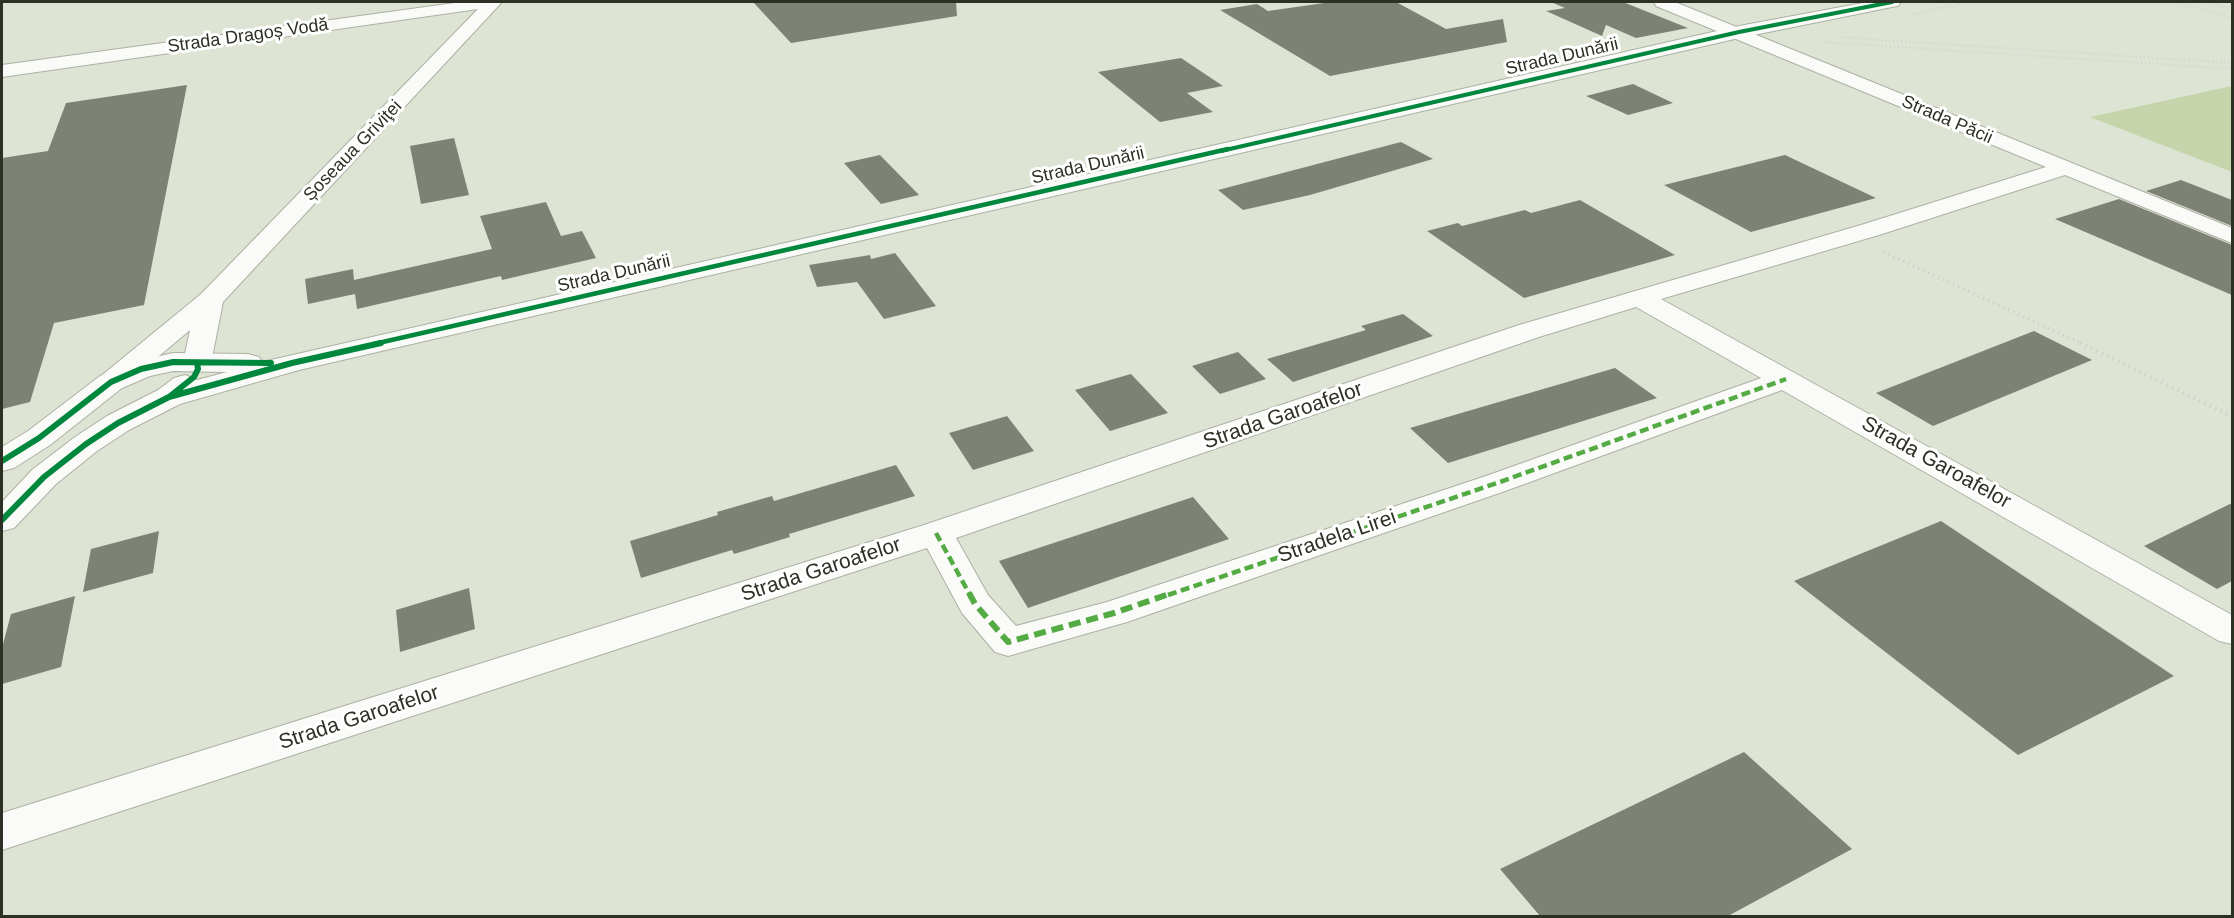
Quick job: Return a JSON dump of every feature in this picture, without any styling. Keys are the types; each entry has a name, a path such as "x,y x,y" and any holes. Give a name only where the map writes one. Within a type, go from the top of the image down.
{"main road":[{"name":"Strada Dunării","path":"169,397 292,363 1739,32 1892,2"},
{"name":"Strada Dunării","path":"2,461 39,438 111,382 141,369 173,362 292,363"},
{"path":"2,520 44,477 86,444 134,414 169,397 194,377 198,369 197,363"}],"street":[{"name":"Strada Dragoș Vodă","path":"2,71 494,2"},
{"name":"Șoseaua Griviţei","path":"111,382 210,300 494,2"},
{"name":"Strada Păcii","path":"1662,2 2232,237"},
{"name":"Strada Garoafelor","path":"2,832 936,533 1528,331 2063,169"},
{"name":"Strada Garoafelor","path":"1638,297 2232,631"},
{"path":"197,363 210,300"},
{"name":"Stradela Lirei","path":"936,533 975,604 1008,642 1114,613 1497,483 1786,379"}],"path":[{"path":"2174,2 2232,18"},
{"path":"2204,2 2232,9"},
{"path":"1835,37 2232,63"},
{"path":"1818,42 2232,69"},
{"path":"1847,236 2139,370 2232,416"}],"green space":[{"path":"2232,86 2232,172 2090,117"}],"building":[{"path":"753,2 956,2 957,16 791,43"},
{"path":"1331,2 1396,2 1446,29 1503,19 1507,42 1330,76 1220,10 1257,4 1268,11"},
{"path":"1551,2 1623,2 1688,28 1636,38 1606,25 1602,36 1546,11 1565,8"},
{"path":"1181,58 1223,86 1187,93 1213,112 1160,122 1098,72"},
{"path":"1633,84 1673,103 1628,115 1586,96"},
{"path":"187,85 144,305 54,323 30,402 2,409 2,158 48,151 66,103"},
{"path":"454,138 469,195 421,204 410,146"},
{"path":"1401,142 1433,159 1310,195 1243,210 1218,190"},
{"path":"880,155 919,195 881,204 844,163"},
{"path":"1785,155 1876,198 1751,232 1664,185"},
{"path":"2181,180 2232,200 2232,226 2146,191"},
{"path":"2119,199 2232,245 2232,295 2055,219"},
{"path":"1580,200 1675,255 1524,298 1427,231 1458,223 1462,226 1525,210 1531,213"},
{"path":"546,202 561,236 582,231 596,258 502,280 501,276 357,309 355,294 308,304 305,279 353,269 354,280 492,249 480,216"},
{"path":"895,253 936,306 884,319 857,282 817,287 809,265 870,255 871,259"},
{"path":"1403,314 1433,336 1293,382 1267,359 1366,330 1361,326"},
{"path":"2034,331 2092,360 1933,426 1876,393"},
{"path":"1238,352 1266,379 1220,394 1192,366"},
{"path":"1615,368 1657,398 1448,463 1410,428"},
{"path":"1131,374 1168,413 1110,431 1075,390"},
{"path":"1007,416 1034,451 973,470 949,433"},
{"path":"896,465 915,496 789,534 790,537 734,554 732,550 641,578 630,541 772,496 774,501"},
{"path":"1193,497 1229,539 1028,608 999,561"},
{"path":"2232,503 2232,581 2217,589 2144,546"},
{"path":"1941,521 2174,676 2018,755 1794,581"},
{"path":"159,531 153,573 83,592 91,549"},
{"path":"469,588 475,629 400,652 396,610"},
{"path":"75,596 61,667 2,684 2,648 11,614"},
{"path":"1744,752 1852,849 1728,916 1540,916 1500,869"}],"marked path":[{"path":"936,533 975,604 1008,642 1114,613 1497,483 1786,379"}],"cycle path":[{"path":"169,397 292,363 1739,32 1892,2"},
{"path":"2,461 39,438 111,382 141,369 173,362 271,363"},
{"path":"2,520 44,477 86,444 118,423 169,397 194,377 198,369 197,363"}]}
